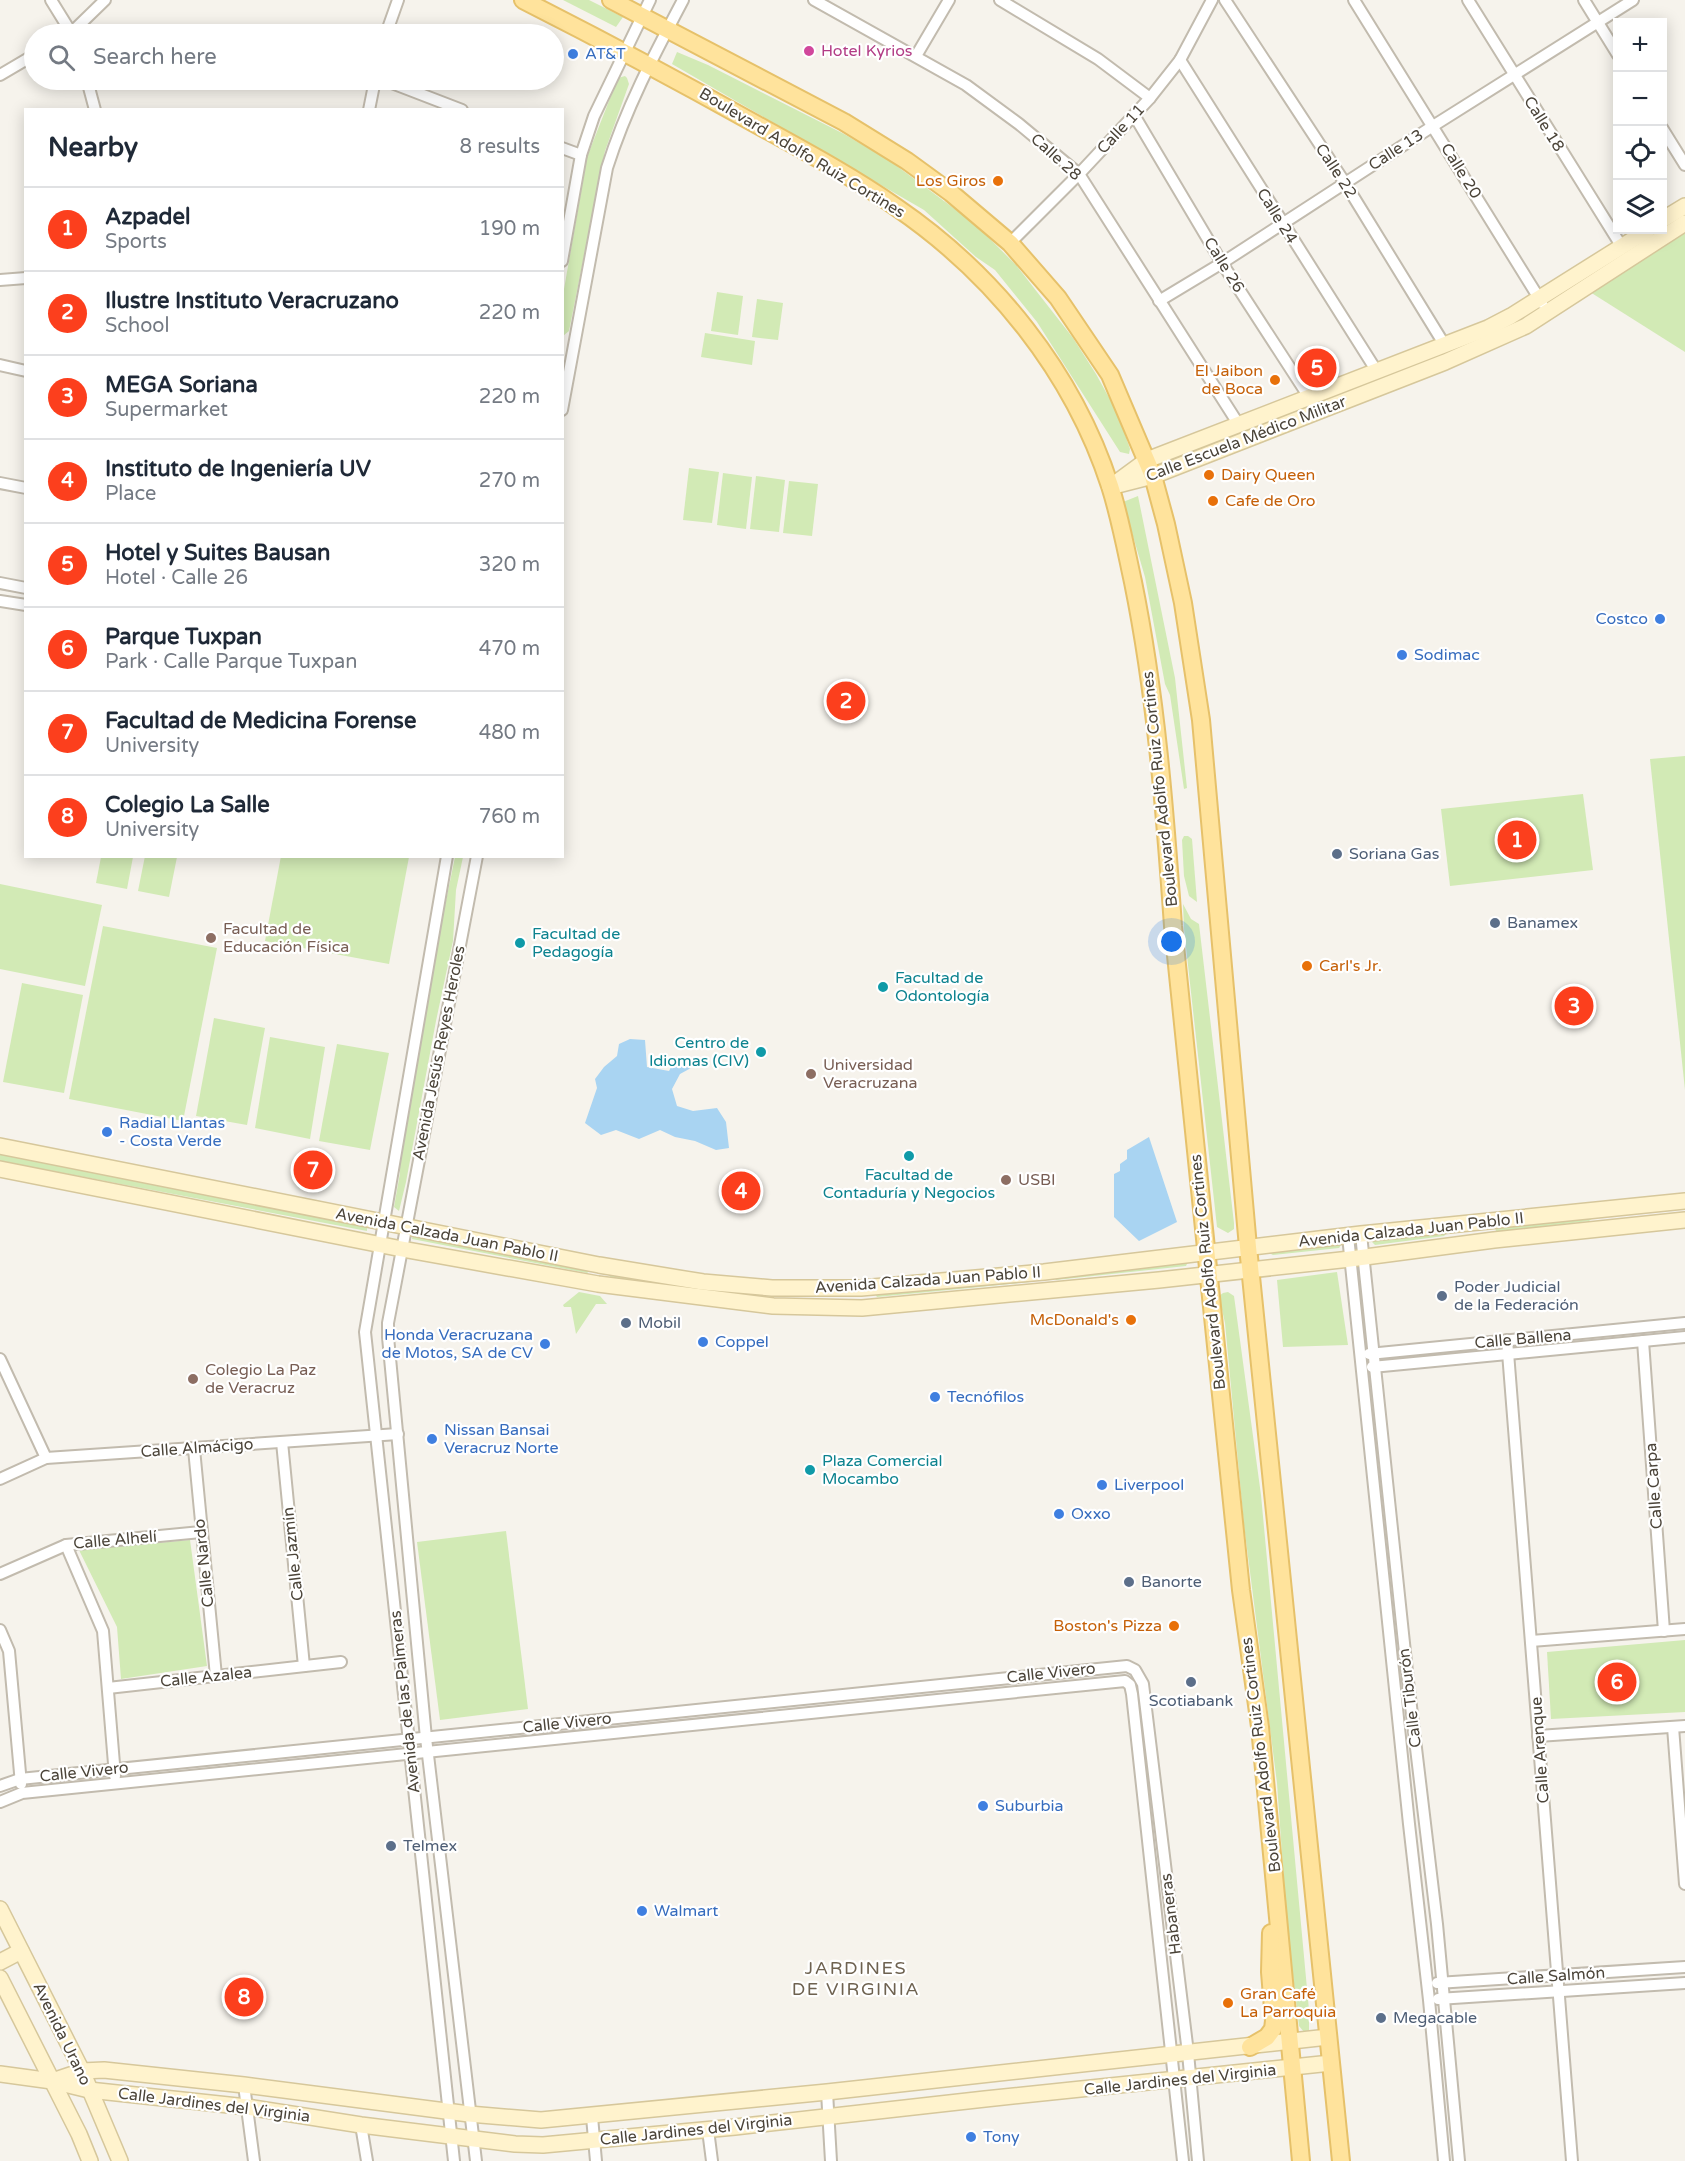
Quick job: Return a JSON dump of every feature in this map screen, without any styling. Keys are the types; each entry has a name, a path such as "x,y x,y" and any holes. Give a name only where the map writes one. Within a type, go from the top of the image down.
{"main road":[{"name":"Boulevard Adolfo Ruiz Cortines","path":"523,0 649,64 868,188 922,226 973,269 1017,316 1039,346 1091,436 1110,487 1133,582 1152,691 1208,1274 1241,1590 1260,1727 1301,2161"},
{"path":"611,0 862,133 907,161 951,193 1010,243 1058,298 1106,368 1150,468 1166,524 1183,603 1201,720 1236,1090 1248,1247 1341,2161"},
{"path":"1667,217 1685,206"},
{"name":"Calle Escuela Médico Militar","path":"1150,468 1318,411 1445,362 1526,326 1685,223"},
{"name":"Calle Escuela Médico Militar","path":"1110,487 1239,425 1488,328 1512,316 1642,234"},
{"name":"Avenida Calzada Juan Pablo II","path":"0,1146 599,1266 669,1277 772,1288 861,1288 1044,1272 1354,1235 1685,1201"},
{"name":"Avenida Calzada Juan Pablo II","path":"0,1169 402,1249 598,1284 773,1306 862,1308 1208,1274 1357,1258 1492,1240 1685,1220"},
{"path":"1598,1210 1600,1229"},
{"path":"598,1284 599,1266"},
{"path":"861,1288 862,1308"},
{"path":"1250,2047 1267,2037 1273,2029 1270,1972 1275,1878"},
{"name":"Avenida Urano","path":"0,1909 82,2071 120,2161"},
{"path":"0,1962 21,1951"},
{"name":"Avenida Urano","path":"0,1978 79,2134 90,2161"},
{"name":"Calle Jardines del Virginia","path":"52,2081 82,2071 104,2070 470,2114 541,2120 591,2117 1328,2037"},
{"name":"Calle Jardines del Virginia","path":"52,2081 89,2090 247,2107 361,2125 515,2144 543,2145 708,2130 1330,2063"},
{"path":"0,2074 52,2081"}],"street":[{"path":"51,0 65,24"},
{"path":"81,24 105,0"},
{"path":"390,24 398,0"},
{"path":"564,243 566,216 581,155 594,116 650,0"},
{"path":"564,387 567,352 607,168 619,130 649,64 683,0"},
{"name":"Calle 28","path":"814,0 966,86 1019,124 1079,174 1239,425"},
{"path":"916,56 949,0"},
{"path":"1000,0 1098,59 1150,98"},
{"name":"Calle 11","path":"1010,243 1150,98 1180,60 1212,0"},
{"name":"Calle 22","path":"1225,0 1345,183 1444,344"},
{"name":"Calle 20","path":"1354,0 1549,312"},
{"name":"Calle 18","path":"1468,0 1622,246"},
{"path":"1584,0 1613,48"},
{"name":"Calle 13","path":"1159,301 1633,0"},
{"name":"Calle 24","path":"1180,60 1376,370"},
{"path":"0,75 24,61"},
{"path":"90,90 94,108"},
{"path":"369,108 373,90"},
{"path":"410,90 457,108"},
{"name":"Calle 26","path":"1134,115 1222,263 1318,411"},
{"path":"1667,136 1685,165"},
{"path":"564,149 581,155"},
{"path":"0,279 24,278"},
{"path":"0,365 24,371"},
{"path":"0,483 24,488"},
{"path":"0,583 24,588"},
{"path":"0,601 24,605"},
{"name":"Avenida Jesús Reyes Heroles","path":"380,1244 447,858"},
{"name":"Avenida Jesús Reyes Heroles","path":"402,1249 477,858"},
{"name":"Calle Tiburón","path":"1354,1235 1375,1353 1388,1493 1444,1998 1459,2161"},
{"name":"Avenida de las Palmeras","path":"380,1244 365,1332 454,2161"},
{"name":"Avenida de las Palmeras","path":"402,1249 388,1330 426,1738 476,2161"},
{"name":"Calle Tiburón","path":"1357,1258 1361,1354 1374,1494 1429,2000 1444,2161"},
{"name":"Calle Ballena","path":"1361,1354 1685,1323"},
{"name":"Calle Ballena","path":"1363,1369 1685,1337"},
{"name":"Calle Arenque","path":"1507,1340 1572,2161"},
{"name":"Calle Carpa","path":"1643,1341 1664,1631"},
{"path":"0,1359 46,1458"},
{"name":"Calle Almácigo","path":"0,1479 46,1458 398,1434"},
{"name":"Calle Jazmín","path":"282,1442 304,1666"},
{"name":"Calle Nardo","path":"194,1449 216,1676"},
{"path":"1374,1494 1388,1493"},
{"name":"Calle Alhelí","path":"0,1574 66,1545 201,1532"},
{"path":"66,1545 103,1632 115,1784"},
{"path":"1531,1641 1685,1629"},
{"path":"0,1630 9,1651 22,1793"},
{"name":"Calle Azalea","path":"108,1688 341,1662"},
{"name":"Calle Vivero","path":"0,1786 20,1779 1121,1665 1135,1670"},
{"name":"Habaneras","path":"1135,1670 1143,1684 1191,2078 1198,2161"},
{"path":"1015,1676 1017,1692"},
{"name":"Calle Vivero","path":"0,1802 22,1793 1119,1681 1125,1681 1130,1685"},
{"name":"Habaneras","path":"1130,1685 1183,2161"},
{"path":"1538,1736 1685,1726"},
{"path":"1673,1727 1685,1884"},
{"path":"260,1755 261,1770"},
{"path":"201,1761 203,1776"},
{"path":"1155,1920 1172,1918"},
{"path":"430,1949 450,1947"},
{"name":"Calle Salmón","path":"1427,1984 1685,1966"},
{"name":"Calle Salmón","path":"1429,2000 1685,1983"},
{"path":"243,2085 254,2161"},
{"path":"827,2092 831,2161"},
{"path":"591,2117 596,2161"},
{"path":"361,2125 367,2161"},
{"path":"708,2130 712,2161"}],"green space":[{"path":"563,0 589,0 623,17 616,27"},
{"path":"677,52 708,65 844,134 890,161 975,224 1016,265 1073,338 1118,414 1130,449 1129,454 1120,452 1037,322 995,270 976,257 924,210 672,64"},
{"path":"625,76 629,84 605,151 569,331 564,335 564,289 587,157 618,78"},
{"path":"1683,233 1685,234 1685,352 1590,292"},
{"path":"717,292 743,296 738,335 711,331"},
{"path":"757,299 783,303 778,340 752,337"},
{"path":"705,333 755,341 752,365 701,357"},
{"path":"689,468 719,472 712,523 683,520"},
{"path":"723,473 752,477 746,529 717,525"},
{"path":"756,476 785,480 779,532 750,529"},
{"path":"789,481 818,484 812,536 783,533"},
{"path":"1138,496 1175,678 1187,788 1184,789 1170,695 1165,684 1145,577 1123,502"},
{"path":"1685,756 1685,1090 1650,759"},
{"path":"1583,794 1593,870 1450,886 1441,809"},
{"path":"1184,836 1192,839 1197,902 1189,896 1184,876 1182,840"},
{"path":"101,858 133,858 127,889 96,883"},
{"path":"145,858 177,858 169,897 138,891"},
{"path":"281,858 409,858 389,964 265,941"},
{"path":"455,858 463,858 456,890 453,941 399,1211 394,1207 400,1173 398,1160"},
{"path":"0,884 102,905 85,986 0,969"},
{"path":"1183,904 1191,919 1199,924 1234,1223 1234,1229 1228,1233 1217,1227"},
{"path":"103,926 217,948 183,1121 69,1099"},
{"path":"22,983 83,995 64,1093 3,1082"},
{"path":"214,1018 265,1028 247,1125 196,1116"},
{"path":"270,1037 325,1047 310,1139 255,1128"},
{"path":"337,1044 389,1053 370,1150 319,1141"},
{"path":"0,1154 367,1226 367,1231 0,1161"},
{"path":"1593,1218 1589,1221 1496,1232 1495,1225"},
{"path":"1444,1232 1446,1234 1444,1236 1375,1245 1372,1242 1375,1239"},
{"path":"413,1233 588,1267 590,1271 587,1273 412,1239"},
{"path":"1339,1243 1341,1245 1339,1248 1273,1255 1269,1253 1273,1249"},
{"path":"1188,1262 1186,1266 1056,1280 1053,1277"},
{"path":"613,1272 761,1294 757,1297 611,1279 609,1274"},
{"path":"1337,1272 1348,1345 1283,1347 1277,1280"},
{"path":"1032,1279 1030,1282 877,1297 875,1294"},
{"path":"579,1292 600,1296 607,1304 596,1304 576,1334 571,1307 563,1305"},
{"path":"1228,1292 1234,1296 1261,1495 1309,2010 1309,2031 1304,2032 1299,2026 1287,1925 1277,1783 1244,1525 1225,1323 1219,1296"},
{"path":"506,1531 528,1709 440,1720 417,1542"},
{"path":"190,1540 207,1666 121,1679 117,1627 79,1550"},
{"path":"1685,1640 1685,1712 1551,1719 1547,1652"}],"water":[{"path":"630,1039 645,1040 647,1067 669,1071 676,1058 690,1058 691,1068 680,1074 672,1089 677,1106 693,1111 717,1108 726,1122 729,1148 716,1150 660,1130 639,1139 616,1130 601,1135 585,1123 597,1088 595,1079 617,1056 619,1044"},
{"path":"1149,1137 1177,1222 1139,1241 1114,1217 1114,1174 1120,1171 1120,1164 1127,1159 1127,1150"}],"place":[{"name":"Hotel Kyrios","path":"809,51"},
{"name":"AT&T","path":"573,54"},
{"name":"Los Giros","path":"998,181"},
{"name":"Hotel y Suites Bausan","path":"1317,368"},
{"name":"El Jaibon de Boca","path":"1275,380"},
{"name":"Dairy Queen","path":"1209,475"},
{"name":"Cafe de Oro","path":"1213,501"},
{"name":"Costco","path":"1660,619"},
{"name":"Sodimac","path":"1402,655"},
{"name":"Ilustre Instituto Veracruzano","path":"846,701"},
{"name":"Azpadel","path":"1517,840"},
{"name":"Soriana Gas","path":"1337,854"},
{"name":"Banamex","path":"1495,923"},
{"name":"Facultad de Educación Física","path":"211,938"},
{"name":"Facultad de Pedagogía","path":"520,943"},
{"name":"Carl's Jr.","path":"1307,966"},
{"name":"Facultad de Odontología","path":"883,987"},
{"name":"MEGA Soriana","path":"1574,1006"},
{"name":"Centro de Idiomas (CIV)","path":"761,1052"},
{"name":"Universidad Veracruzana","path":"811,1074"},
{"name":"Radial Llantas - Costa Verde","path":"107,1132"},
{"name":"Facultad de Contaduría y Negocios","path":"909,1156"},
{"name":"Facultad de Medicina Forense","path":"313,1170"},
{"name":"USBI","path":"1006,1180"},
{"name":"Instituto de Ingeniería UV","path":"741,1191"},
{"name":"Poder Judicial de la Federación","path":"1442,1296"},
{"name":"McDonald's","path":"1131,1320"},
{"name":"Mobil","path":"626,1323"},
{"name":"Coppel","path":"703,1342"},
{"name":"Honda Veracruzana de Motos, SA de CV","path":"545,1344"},
{"name":"Colegio La Paz de Veracruz","path":"193,1379"},
{"name":"Tecnófilos","path":"935,1397"},
{"name":"Nissan Bansai Veracruz Norte","path":"432,1439"},
{"name":"Plaza Comercial Mocambo","path":"810,1470"},
{"name":"Liverpool","path":"1102,1485"},
{"name":"Oxxo","path":"1059,1514"},
{"name":"Banorte","path":"1129,1582"},
{"name":"Boston's Pizza","path":"1174,1626"},
{"name":"Scotiabank","path":"1191,1682"},
{"name":"Parque Tuxpan","path":"1617,1682"},
{"name":"Suburbia","path":"983,1806"},
{"name":"Telmex","path":"391,1846"},
{"name":"Walmart","path":"642,1911"},
{"name":"Colegio La Salle","path":"244,1997"},
{"name":"Gran Café La Parroquia","path":"1228,2003"},
{"name":"Megacable","path":"1381,2018"},
{"name":"Tony","path":"971,2137"}],"district":[{"name":"JARDINES DE VIRGINIA","path":"856,1978"}]}
